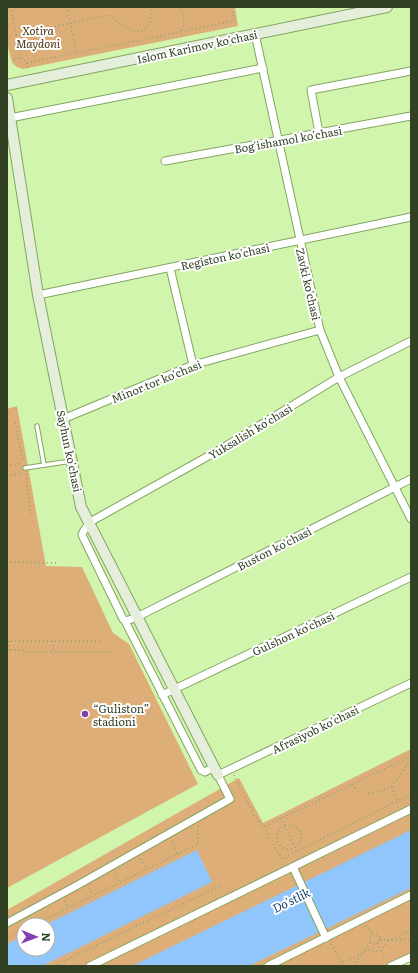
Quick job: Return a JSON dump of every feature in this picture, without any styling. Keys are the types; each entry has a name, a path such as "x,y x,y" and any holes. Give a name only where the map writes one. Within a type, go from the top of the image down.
{"street":[{"name":"Islom Karimov ko'chasi","path":"7,86 388,7"},
{"name":"Zavki ko'chasi","path":"255,34 299,241 320,330 339,377 411,519"},
{"path":"10,118 263,68"},
{"path":"319,133 312,90 411,71"},
{"name":"Sayhun ko'chasi","path":"7,98 38,295 82,507 216,771"},
{"name":"Bog'ishamol ko'chasi","path":"165,160 411,116"},
{"name":"Registon ko'chasi","path":"38,295 411,217"},
{"path":"170,268 193,365"},
{"name":"Minor tor ko'chasi","path":"63,419 193,365 320,330"},
{"name":"Yuksalish ko'chasi","path":"90,522 221,448 339,377 411,340"},
{"name":"Buston ko'chasi","path":"125,621 137,617 411,479"},
{"path":"7,923 86,881 230,799 216,771 205,772 201,770 162,696 83,538 83,532 90,522"},
{"name":"Gulshon ko'chasi","path":"162,696 411,577"},
{"name":"Afrasiyob ko'chasi","path":"216,771 232,769 411,683"},
{"path":"90,966 411,809"},
{"path":"294,867 326,938"},
{"path":"268,966 411,895"},
{"path":"390,966 411,957"}],"lane":[{"path":"37,426 44,465"},
{"path":"25,471 44,465 72,461"}],"path":[{"path":"10,7 21,58 27,63 28,68"},
{"path":"66,7 77,52"},
{"path":"16,35 109,15 133,31 138,31 148,25 153,7"},
{"path":"179,7 183,12 184,19 184,25 181,31"},
{"path":"27,63 234,21 232,7"},
{"path":"14,59 21,58"},
{"path":"7,466 23,462"},
{"path":"7,476 25,471"},
{"path":"7,562 56,563"},
{"path":"102,641 8,641 8,650 23,650 25,652 113,652"},
{"path":"53,641 53,652"},
{"path":"264,827 411,757"},
{"path":"368,793 378,792 392,787 411,757"},
{"path":"406,766 411,765"},
{"path":"232,769 254,816 264,827 282,859 411,794"},
{"path":"352,784 355,789"},
{"path":"392,787 398,807 402,814"},
{"path":"50,917 198,844 198,817"},
{"path":"281,818 297,852"},
{"path":"292,825 300,832 300,840 295,847 284,847 279,841 278,834 285,826 292,825"},
{"path":"168,834 178,854"},
{"path":"274,843 279,841"},
{"path":"136,852 147,870"},
{"path":"111,866 120,883"},
{"path":"86,881 93,896"},
{"path":"53,966 220,886"},
{"path":"362,920 373,934 377,934 380,937 380,940"},
{"path":"336,966 370,950 376,952 380,951 391,940 411,930"},
{"path":"353,966 371,942 370,938 373,934"},
{"path":"326,938 333,946 342,963"},
{"path":"380,940 411,939"},
{"path":"377,944 380,940"},
{"path":"371,942 373,944 377,944"},
{"path":"377,944 390,966"}],"green space":[{"name":"Xotira Maydoni","path":"7,7 235,7 238,26 23,69 14,65 10,56 7,35"},
{"name":"“Guliston” stadioni","path":"17,406 46,566 82,567 113,633 129,644 198,784 7,888 7,409"},
{"path":"411,749 411,954 387,966 7,966 7,910 239,778 263,823"}],"water":[{"name":"Do'stlik","path":"411,830 411,888 249,966 132,966"},
{"path":"197,850 212,882 42,966 7,966 7,944 16,939 16,957 56,957 56,920"}],"place":[{"name":"“Guliston” stadioni","path":"85,714"}]}
